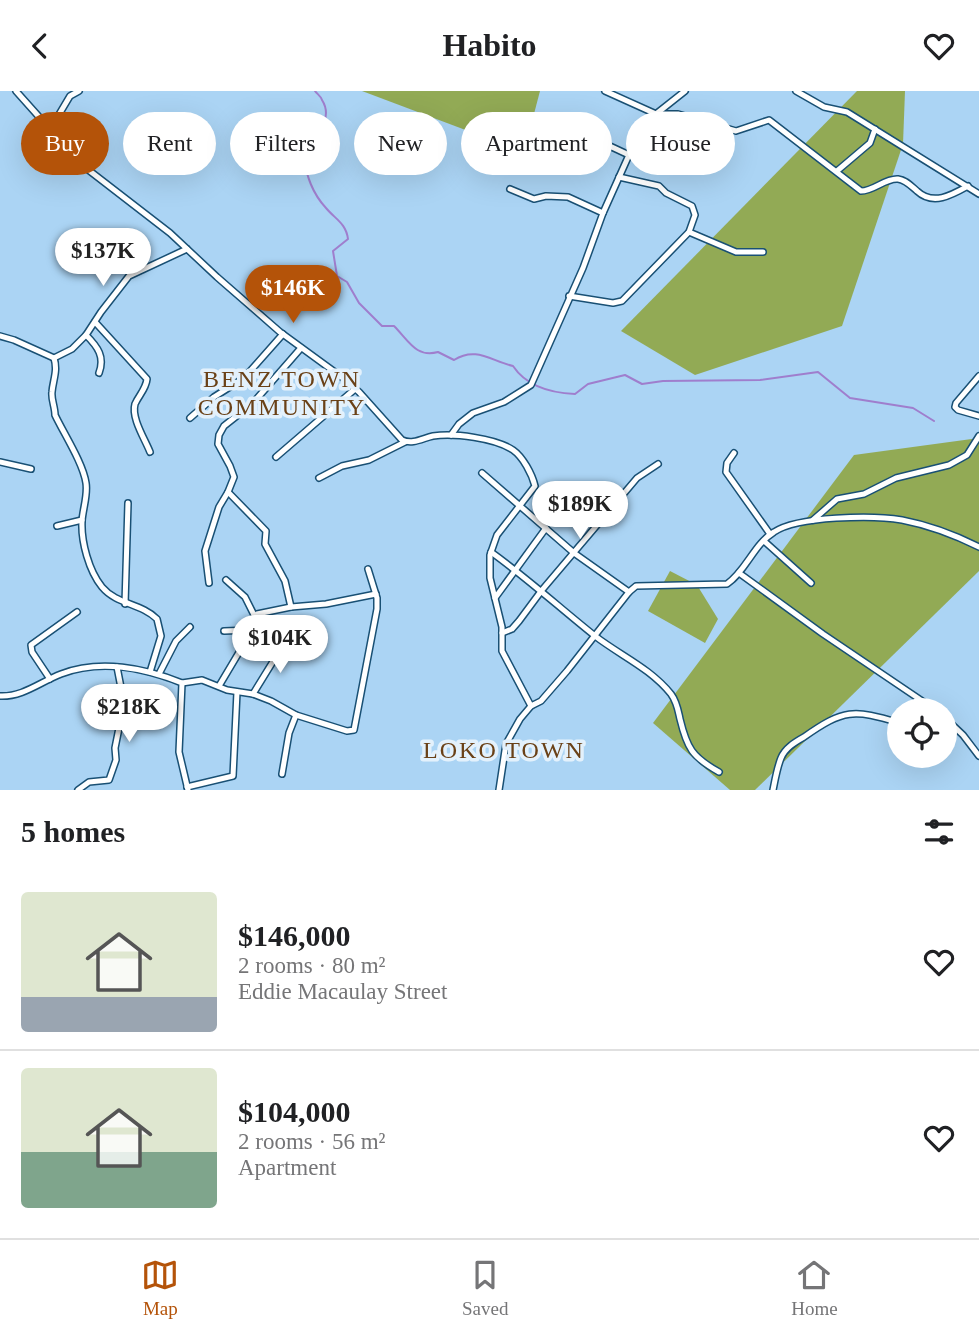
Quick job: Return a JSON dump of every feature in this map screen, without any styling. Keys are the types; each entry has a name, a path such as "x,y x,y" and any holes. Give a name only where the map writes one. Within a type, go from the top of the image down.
{"street":[{"path":"16,91 36,112"},
{"path":"60,112 70,96 79,91"},
{"path":"606,91 652,112"},
{"path":"659,112 685,91"},
{"path":"796,91 824,107 848,112 979,194"},
{"path":"735,131 768,120 865,191 892,179 902,179 922,196 941,199 968,186"},
{"path":"838,171 870,143 875,129"},
{"path":"451,435 459,424 473,413 504,402 532,383 626,162"},
{"path":"95,175 162,226 283,334 355,389 405,442"},
{"path":"569,296 613,303 622,301 689,232 695,215 692,207 666,193 659,186 619,177"},
{"path":"510,189 534,199 546,196 568,197 603,213"},
{"path":"689,232 736,251 763,252"},
{"path":"54,358 72,349 86,335 130,277 187,249"},
{"path":"95,321 147,379 146,387 134,410 150,452"},
{"path":"190,418 214,397 244,378 283,334"},
{"path":"86,335 101,356 99,373"},
{"path":"0,336 54,358"},
{"path":"209,583 205,551 219,507 234,477 218,444 221,430 253,403 302,348"},
{"path":"54,358 55,380 51,395 55,406 54,415 86,484 82,520 93,574 108,594 125,604 148,612 160,624 160,641 150,672"},
{"path":"979,376 955,407 979,416"},
{"path":"276,457 355,389"},
{"path":"319,478 342,466 369,460 405,442 436,435 451,435 503,445 519,455 535,486 497,535 491,552 490,578 502,633 502,651 531,706"},
{"path":"813,520 837,499 864,494 896,478 949,465 967,455 979,436"},
{"path":"734,453 727,463 726,472 770,534"},
{"path":"0,462 31,469"},
{"path":"502,633 514,627 541,590 637,478 658,464"},
{"path":"482,473 575,553 629,592"},
{"path":"228,492 266,531 265,544 285,581 291,607"},
{"path":"125,604 128,503"},
{"path":"57,526 82,520"},
{"path":"499,790 506,744 520,719 531,706 545,697 629,592 640,586 723,586 732,582 770,534 787,524 813,520 902,520 949,534 979,547"},
{"path":"495,598 546,528"},
{"path":"764,541 811,583"},
{"path":"491,552 596,636 641,665 676,702 688,746 693,754 719,772"},
{"path":"0,696 23,692 74,671 117,667 159,674 182,683 202,680 237,692 253,694 296,715 347,731 354,730 377,609 376,594 368,569"},
{"path":"739,573 918,698"},
{"path":"226,580 245,597 255,617"},
{"path":"219,686 251,630 255,617 261,612 326,604 376,594"},
{"path":"50,679 32,652 32,645 77,612"},
{"path":"159,674 173,645 190,627"},
{"path":"224,631 251,630"},
{"path":"253,694 285,642"},
{"path":"111,789 109,781 116,760 115,748 124,703 117,667"},
{"path":"182,683 179,752 188,788 233,776 237,692"},
{"path":"773,790 783,754 830,719 861,713 887,719"},
{"path":"282,774 289,733 296,715"},
{"path":"957,730 979,756"},
{"path":"78,790 89,782 109,781"},
{"path":"87,790 89,782"}],"green space":[{"path":"362,91 540,91 534,112 461,112 461,128 447,123 447,112 418,112"},
{"path":"857,91 905,91 903,144 842,326 695,375 621,331"},
{"path":"979,438 979,571 755,790 730,790 653,723 854,455"},
{"path":"670,571 697,585 718,619 705,643 648,611"}],"waterway":[{"path":"315,91 325,107 326,115 321,130 303,157 308,178 317,196 343,225 347,234 348,239 333,251 337,276 347,282 359,303 382,326 394,326 418,350 424,353 438,352 454,360 477,354 513,366 532,384 557,392 575,394 588,384 625,375 642,384 663,381 760,380 818,372 850,398 913,408 934,421"}],"district":[{"name":"BENZ TOWN COMMUNITY","path":"282,393"},
{"name":"LOKO TOWN","path":"504,750"}]}
